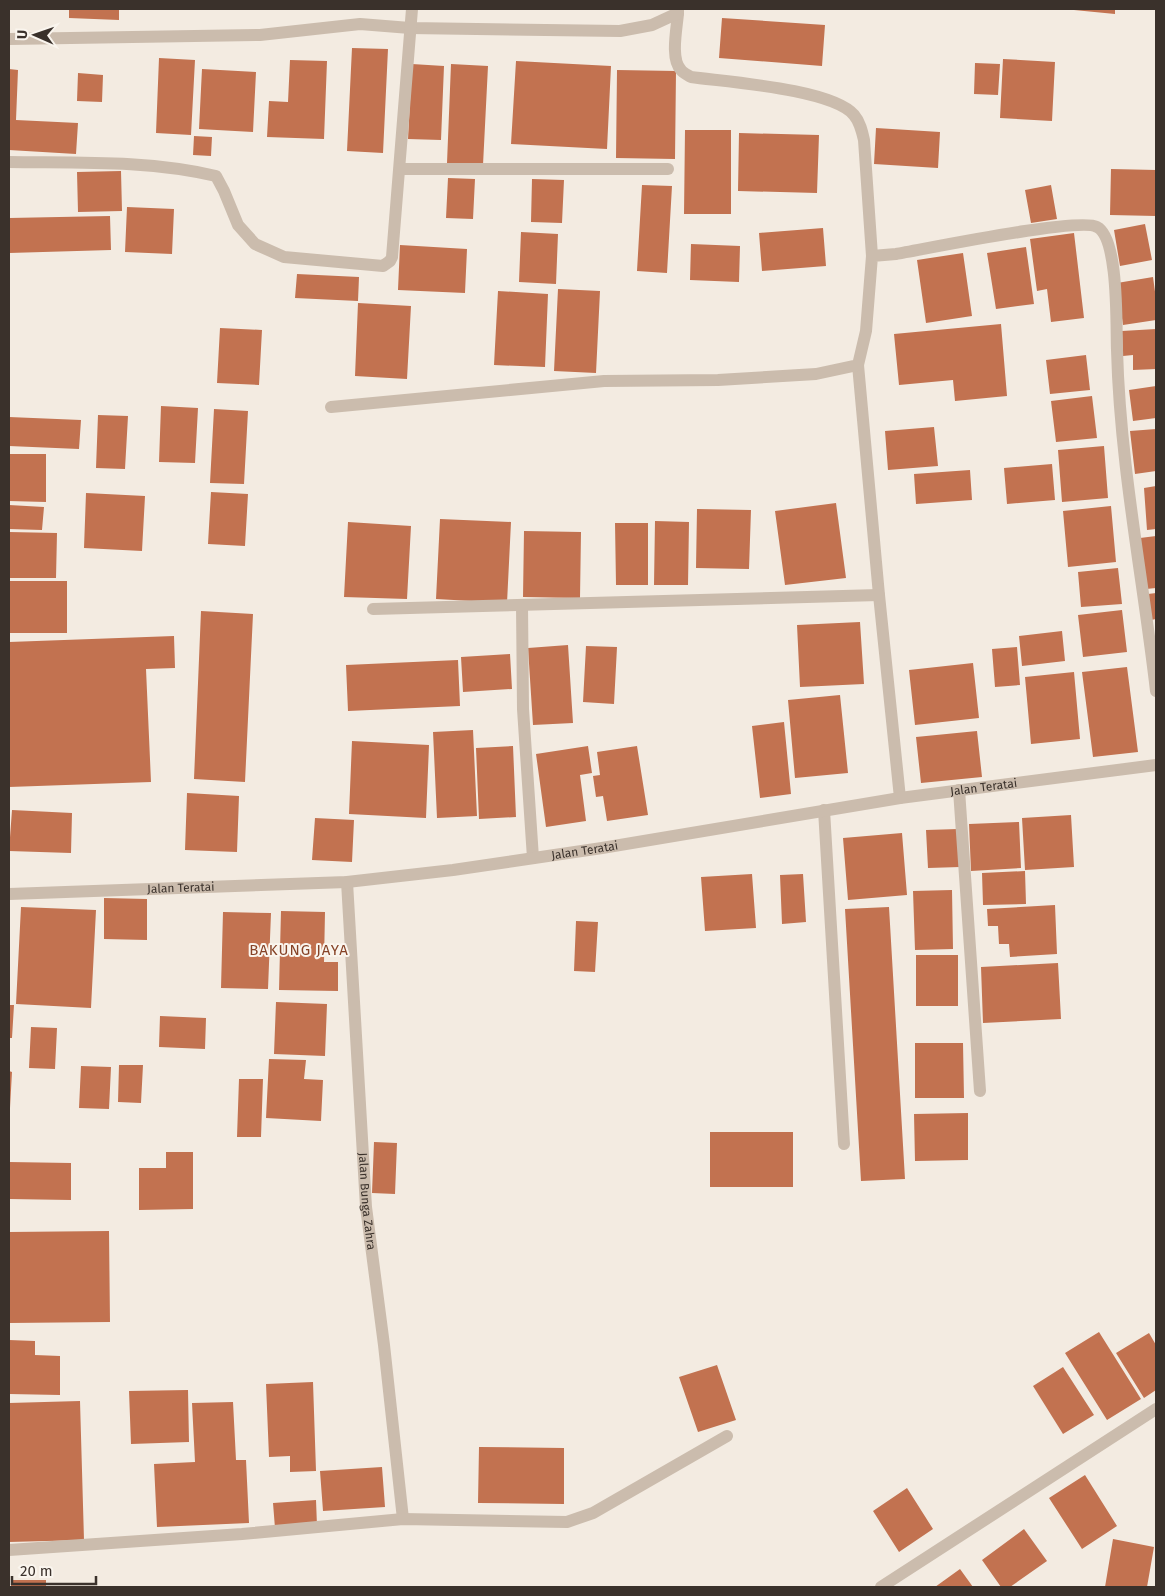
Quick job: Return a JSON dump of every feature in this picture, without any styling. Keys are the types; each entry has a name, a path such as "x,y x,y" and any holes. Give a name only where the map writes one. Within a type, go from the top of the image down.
{"street":[{"path":"9,162 126,164 188,169 216,176 238,225 256,244 284,257 384,266 392,257 412,9"},
{"path":"9,40 260,35 360,24 410,28 620,31 652,26 678,11"},
{"path":"678,11 675,52 677,64 681,71 691,77 804,93 832,101 853,114 859,123 864,140 872,256 866,331 858,365 900,798"},
{"path":"400,169 668,169"},
{"path":"872,256 896,254 1077,224 1096,226 1104,232 1113,261 1118,373 1126,462 1137,560 1156,691"},
{"path":"331,407 604,381 718,380 816,374 858,365"},
{"path":"373,609 879,595"},
{"path":"522,605 523,709 533,858"},
{"name":"Jalan Teratai","path":"9,894 347,882 453,870 533,858 900,798 1156,765"},
{"path":"959,790 980,1091"},
{"path":"824,810 844,1144"},
{"name":"Jalan Bunga Zahra","path":"347,882 366,1208 384,1345 403,1519"},
{"path":"881,1587 1156,1409"},
{"path":"9,1550 242,1534 403,1519 567,1522 593,1513 727,1436"}],"building":[{"path":"69,9 119,9 119,20 69,18"},
{"path":"1115,9 1115,14 1074,10"},
{"path":"722,18 825,25 822,66 719,58"},
{"path":"352,48 388,49 383,153 347,151"},
{"path":"159,58 195,60 191,135 156,133"},
{"path":"1003,59 1055,62 1052,121 1000,118"},
{"path":"290,60 327,61 324,139 267,137 269,101 288,102"},
{"path":"516,61 611,66 607,149 511,144"},
{"path":"975,63 1000,64 998,95 974,94"},
{"path":"412,64 444,66 441,140 408,139"},
{"path":"451,64 488,66 483,165 447,163"},
{"path":"9,69 18,70 16,120 78,123 76,154 9,150"},
{"path":"202,69 256,72 253,132 199,129"},
{"path":"617,70 676,71 675,159 616,158"},
{"path":"78,73 103,75 102,102 77,101"},
{"path":"876,128 940,132 938,168 874,164"},
{"path":"685,130 731,130 731,214 684,214"},
{"path":"739,133 819,135 817,193 738,191"},
{"path":"194,136 212,137 211,156 193,155"},
{"path":"1111,169 1156,170 1156,216 1110,215"},
{"path":"121,171 122,211 78,212 77,172"},
{"path":"448,178 475,179 473,219 446,218"},
{"path":"532,179 564,180 562,223 531,222"},
{"path":"642,185 672,186 667,273 637,271"},
{"path":"1051,185 1057,219 1031,223 1025,190"},
{"path":"127,207 174,209 172,254 125,252"},
{"path":"110,216 111,250 9,253 9,218"},
{"path":"1145,224 1152,260 1120,266 1114,230"},
{"path":"823,228 826,266 762,271 759,233"},
{"path":"521,232 558,234 556,284 519,282"},
{"path":"1074,233 1084,318 1051,322 1047,289 1037,291 1030,239"},
{"path":"691,244 740,246 739,282 690,280"},
{"path":"400,245 467,249 465,293 398,290"},
{"path":"1026,247 1034,304 996,309 987,253"},
{"path":"963,253 972,316 926,323 917,260"},
{"path":"297,274 359,277 358,301 295,298"},
{"path":"1153,277 1156,320 1123,325 1117,283"},
{"path":"558,289 600,291 596,373 554,371"},
{"path":"498,291 548,294 545,367 494,365"},
{"path":"358,303 411,306 407,379 355,376"},
{"path":"1001,324 1007,396 955,401 953,380 899,385 894,334"},
{"path":"220,328 262,330 259,385 217,383"},
{"path":"1156,329 1156,369 1133,370 1133,355 1123,356 1122,331"},
{"path":"1086,355 1090,390 1050,394 1046,360"},
{"path":"1156,386 1156,418 1133,421 1129,390"},
{"path":"1092,396 1097,438 1056,442 1051,401"},
{"path":"161,406 198,408 195,463 159,462"},
{"path":"214,409 248,411 244,484 210,483"},
{"path":"98,415 128,416 125,469 96,468"},
{"path":"9,417 81,420 79,449 9,446"},
{"path":"934,427 938,466 888,470 885,431"},
{"path":"1156,429 1156,471 1135,474 1130,431"},
{"path":"1104,446 1108,498 1062,502 1058,450"},
{"path":"9,454 46,454 46,502 9,501"},
{"path":"1052,464 1055,500 1007,504 1004,468"},
{"path":"970,470 972,500 916,504 914,474"},
{"path":"1156,486 1156,529 1147,530 1144,488"},
{"path":"211,492 248,494 245,546 208,544"},
{"path":"86,493 145,496 142,551 84,548"},
{"path":"836,503 846,578 785,585 775,511"},
{"path":"9,505 44,507 42,530 9,529"},
{"path":"1111,506 1116,562 1068,567 1063,511"},
{"path":"697,509 751,510 749,569 696,568"},
{"path":"440,519 511,522 507,603 436,599"},
{"path":"655,521 689,522 688,585 654,585"},
{"path":"348,522 411,526 407,599 344,597"},
{"path":"615,523 648,523 648,585 616,585"},
{"path":"524,531 581,532 580,598 523,597"},
{"path":"9,532 57,533 56,578 9,578"},
{"path":"1156,536 1156,588 1146,589 1140,538"},
{"path":"1118,568 1122,604 1081,607 1078,572"},
{"path":"9,581 67,581 67,633 9,633"},
{"path":"1156,593 1156,619 1151,620 1148,594"},
{"path":"1122,610 1127,652 1083,657 1078,615"},
{"path":"201,611 253,614 245,782 194,779"},
{"path":"860,622 864,684 800,687 797,625"},
{"path":"1062,631 1065,661 1022,666 1019,636"},
{"path":"174,636 175,668 146,669 151,782 9,787 9,642"},
{"path":"568,645 573,723 533,725 528,648"},
{"path":"586,646 617,647 614,704 583,702"},
{"path":"1017,647 1020,685 995,687 992,649"},
{"path":"510,654 512,689 463,692 461,657"},
{"path":"458,660 460,706 348,711 346,665"},
{"path":"973,663 979,718 915,725 909,670"},
{"path":"1127,667 1138,752 1093,757 1082,672"},
{"path":"1074,672 1080,739 1031,744 1025,677"},
{"path":"840,695 848,773 795,778 788,700"},
{"path":"784,722 791,794 760,798 752,726"},
{"path":"473,730 477,816 437,818 433,732"},
{"path":"977,731 982,777 921,783 916,737"},
{"path":"352,741 429,745 426,818 349,814"},
{"path":"513,746 516,817 479,819 476,748"},
{"path":"588,746 592,773 580,775 586,821 546,827 536,754"},
{"path":"637,746 648,815 607,821 603,796 596,797 593,776 600,775 597,752"},
{"path":"187,793 239,796 237,852 185,850"},
{"path":"12,810 72,813 71,853 9,851"},
{"path":"1071,815 1074,867 1025,870 1022,818"},
{"path":"315,818 354,820 352,862 312,860"},
{"path":"1019,822 1021,868 971,871 969,824"},
{"path":"958,829 960,867 928,868 926,830"},
{"path":"902,833 907,895 848,900 843,838"},
{"path":"1025,871 1026,904 983,905 982,873"},
{"path":"752,874 756,928 705,931 701,877"},
{"path":"803,874 806,922 782,924 780,875"},
{"path":"952,890 953,949 915,950 913,891"},
{"path":"104,898 147,899 147,940 104,939"},
{"path":"1055,905 1057,954 1010,957 1009,944 999,944 998,926 988,926 987,909"},
{"path":"21,907 96,910 91,1008 16,1004"},
{"path":"889,907 905,1179 861,1181 845,909"},
{"path":"281,911 325,912 324,962 338,962 338,991 279,990"},
{"path":"223,912 271,913 268,989 221,988"},
{"path":"576,921 598,922 595,972 574,971"},
{"path":"916,955 958,955 958,1006 916,1006"},
{"path":"1058,963 1061,1019 983,1023 981,967"},
{"path":"276,1002 327,1004 325,1056 274,1054"},
{"path":"9,1005 14,1005 12,1038 9,1038"},
{"path":"160,1016 206,1018 205,1049 159,1047"},
{"path":"31,1027 57,1028 55,1069 29,1068"},
{"path":"915,1043 963,1043 964,1098 915,1098"},
{"path":"269,1059 306,1060 304,1079 323,1080 321,1121 266,1118"},
{"path":"119,1065 143,1065 141,1103 118,1102"},
{"path":"81,1066 111,1067 109,1109 79,1108"},
{"path":"9,1071 12,1072 10,1108 9,1108"},
{"path":"239,1079 263,1079 261,1137 237,1137"},
{"path":"968,1113 968,1160 915,1161 914,1114"},
{"path":"710,1132 793,1132 793,1187 710,1187"},
{"path":"374,1142 397,1143 395,1194 372,1193"},
{"path":"166,1152 193,1152 193,1209 139,1210 139,1168 166,1168"},
{"path":"9,1162 71,1163 71,1200 9,1199"},
{"path":"109,1231 110,1322 9,1323 9,1232"},
{"path":"1099,1332 1141,1399 1107,1420 1065,1353"},
{"path":"1149,1333 1156,1345 1156,1390 1144,1398 1116,1353"},
{"path":"9,1340 35,1341 35,1355 60,1356 60,1395 9,1394"},
{"path":"717,1365 736,1420 698,1432 679,1377"},
{"path":"1063,1367 1094,1415 1063,1434 1033,1386"},
{"path":"313,1382 316,1471 290,1472 290,1456 269,1457 266,1384"},
{"path":"188,1390 189,1442 131,1444 129,1391"},
{"path":"80,1401 84,1540 9,1542 9,1403"},
{"path":"233,1402 236,1460 246,1460 249,1523 157,1527 154,1464 195,1462 192,1403"},
{"path":"479,1447 564,1448 564,1504 478,1503"},
{"path":"382,1467 385,1507 323,1511 320,1471"},
{"path":"1085,1475 1117,1526 1082,1549 1049,1498"},
{"path":"907,1488 933,1529 899,1552 873,1511"},
{"path":"316,1500 317,1526 275,1528 273,1503"},
{"path":"1024,1529 1047,1561 1010,1587 1001,1587 982,1560"},
{"path":"1113,1539 1154,1547 1147,1587 1105,1587"},
{"path":"960,1569 973,1587 935,1587"},
{"path":"11,1580 46,1580 46,1587 11,1587"}],"district":[{"name":"BAKUNG JAYA","path":"299,950"}]}
